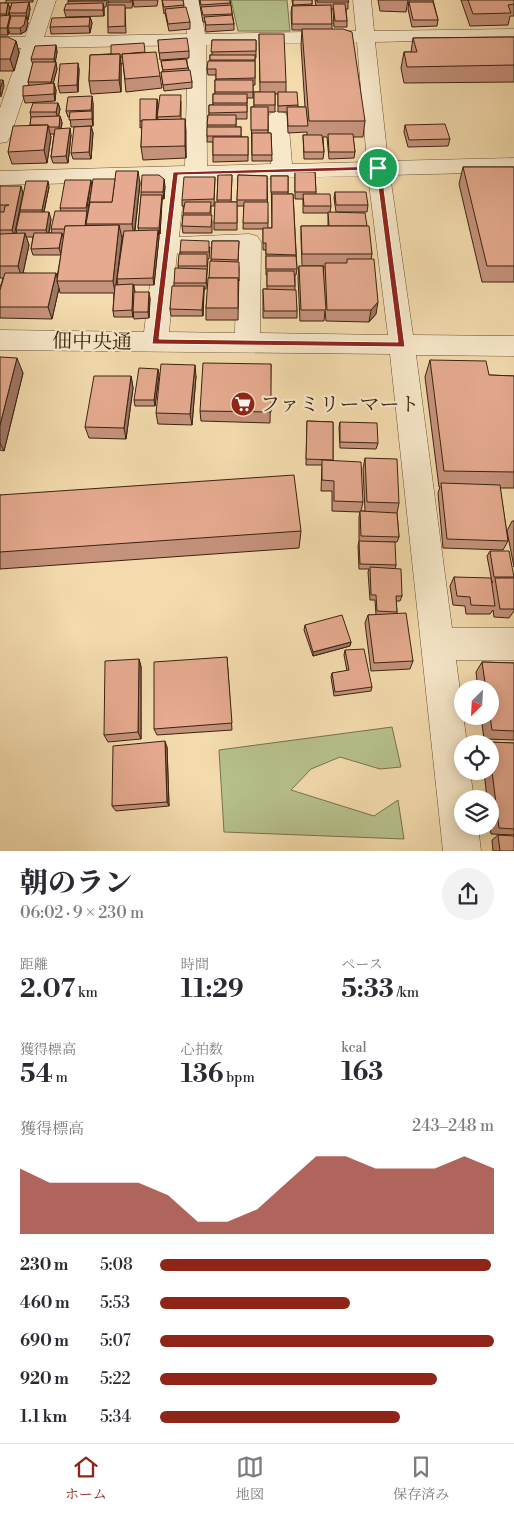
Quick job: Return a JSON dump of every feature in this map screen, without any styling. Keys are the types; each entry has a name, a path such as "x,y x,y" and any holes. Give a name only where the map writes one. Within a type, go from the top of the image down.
{"street":[{"path":"0,137 47,0"},
{"path":"155,342 167,245 185,173 196,39 190,0"},
{"path":"362,0 378,168 402,345 462,850"},
{"path":"0,43 514,34"},
{"path":"278,117 282,170"},
{"path":"0,178 514,165"},
{"path":"167,245 249,242 248,343"},
{"name":"佃中央通","path":"0,340 514,346"},
{"path":"438,644 514,644"}],"green space":[{"path":"231,0 287,0 290,31 238,31"},
{"path":"392,727 401,767 380,769 340,757 311,769 291,790 374,816 398,800 404,839 224,832 219,750"}],"building":[{"path":"68,0 106,0 68,1"},
{"path":"108,0 131,0 131,2 108,2"},
{"path":"162,0 183,0 184,5 164,7"},
{"path":"200,0 230,0 230,3 201,5"},
{"path":"293,0 312,0 312,4 293,5"},
{"path":"317,0 348,0 349,2 317,2"},
{"path":"468,0 514,0 514,4 508,5 511,13 473,14"},
{"path":"29,2 26,13 9,13 12,3"},
{"path":"409,2 433,2 438,20 413,20"},
{"path":"0,3 8,3 6,14 0,14"},
{"path":"103,3 103,10 64,10 66,4"},
{"path":"333,4 345,4 347,21 335,21"},
{"path":"108,5 125,5 125,26 108,27"},
{"path":"231,5 232,14 203,15 201,7"},
{"path":"331,5 332,24 292,24 292,6"},
{"path":"186,7 190,22 168,24 165,9"},
{"path":"10,15 7,28 0,28 0,16"},
{"path":"232,15 234,24 206,25 204,17"},
{"path":"11,16 26,16 24,25 20,28 8,28"},
{"path":"90,17 89,26 50,27 52,18"},
{"path":"302,29 343,29 352,32 365,121 309,121"},
{"path":"259,34 284,34 286,82 260,82"},
{"path":"0,37 8,37 16,41 10,59 0,59"},
{"path":"514,37 514,65 407,67 404,52 417,52 413,38"},
{"path":"187,38 189,51 159,53 158,40"},
{"path":"212,40 256,40 256,51 211,52"},
{"path":"144,43 145,52 122,54 122,57 120,57 120,54 111,54 111,45"},
{"path":"56,45 54,59 31,59 35,46"},
{"path":"156,52 160,76 125,79 122,54"},
{"path":"120,54 119,80 89,81 90,55"},
{"path":"210,55 255,55 255,60 210,60"},
{"path":"186,59 188,68 163,70 161,61"},
{"path":"208,61 255,61 255,78 216,79 216,69 207,69"},
{"path":"33,62 56,62 51,82 28,82"},
{"path":"78,63 77,85 58,86 60,64"},
{"path":"190,70 192,82 163,85 161,72"},
{"path":"215,80 253,80 253,92 215,92"},
{"path":"54,83 54,94 23,96 23,86"},
{"path":"254,92 275,92 275,105 254,105"},
{"path":"278,92 297,92 298,105 278,106"},
{"path":"213,94 247,94 247,103 213,103"},
{"path":"160,95 181,95 180,116 157,117"},
{"path":"92,96 91,110 66,111 68,97"},
{"path":"140,99 157,99 156,120 140,121"},
{"path":"33,103 58,103 56,112 30,112"},
{"path":"209,105 247,105 247,112 209,113"},
{"path":"251,107 268,107 268,130 251,130"},
{"path":"287,107 306,107 308,126 288,126"},
{"path":"92,111 92,119 69,120 70,112"},
{"path":"208,115 236,115 236,125 207,125"},
{"path":"60,116 59,127 30,125 31,117"},
{"path":"185,119 185,146 141,147 142,120"},
{"path":"445,124 450,139 409,140 405,125"},
{"path":"48,125 44,150 8,152 13,126"},
{"path":"91,126 89,152 71,153 74,127"},
{"path":"207,127 241,127 241,136 207,136"},
{"path":"70,128 66,156 51,157 55,129"},
{"path":"252,133 271,133 272,155 252,155"},
{"path":"328,134 353,134 355,152 329,152"},
{"path":"303,135 322,135 324,152 304,152"},
{"path":"213,137 248,137 248,155 213,155"},
{"path":"463,167 514,167 514,266 487,266"},
{"path":"116,171 138,171 132,224 86,224 90,202 112,202"},
{"path":"295,172 315,172 316,192 295,192"},
{"path":"142,175 159,175 164,179 163,192 141,192"},
{"path":"218,175 232,175 231,200 217,200"},
{"path":"238,175 267,176 267,200 237,200"},
{"path":"271,176 288,176 288,192 271,192"},
{"path":"184,177 215,177 214,199 182,200"},
{"path":"93,179 115,179 112,202 90,202 89,206"},
{"path":"65,180 91,180 86,208 60,208"},
{"path":"26,181 48,181 42,210 20,210"},
{"path":"0,186 21,186 12,230 0,230 0,212 4,212 5,206 9,205 0,205"},
{"path":"335,192 366,192 368,205 336,205"},
{"path":"272,194 293,194 296,255 266,254 266,243 263,243 263,228 272,228"},
{"path":"303,194 330,194 331,206 304,206"},
{"path":"141,195 162,195 159,228 138,228"},
{"path":"185,202 211,202 210,213 183,213"},
{"path":"215,202 237,202 237,223 214,223"},
{"path":"244,202 268,202 268,223 243,223"},
{"path":"55,211 87,211 85,226 65,226 65,229 51,229"},
{"path":"20,212 49,212 46,230 16,230"},
{"path":"328,212 365,213 367,226 329,226"},
{"path":"183,215 212,215 211,227 182,226"},
{"path":"119,225 113,281 57,281 65,226"},
{"path":"301,226 369,226 372,254 302,254"},
{"path":"158,230 153,278 117,279 124,231"},
{"path":"25,233 18,266 0,266 0,234"},
{"path":"34,233 62,233 59,248 31,249"},
{"path":"181,240 209,241 209,252 180,252"},
{"path":"212,241 239,241 238,260 211,259"},
{"path":"179,254 207,254 207,266 178,266"},
{"path":"266,256 296,256 297,269 266,269"},
{"path":"347,259 374,259 378,302 371,310 327,310 325,263 347,263"},
{"path":"210,261 239,262 239,281 238,278 209,278"},
{"path":"299,266 323,266 326,310 301,310"},
{"path":"175,268 207,269 206,283 174,283"},
{"path":"267,271 294,271 295,286 267,286"},
{"path":"5,273 56,273 48,307 0,307 0,290"},
{"path":"208,278 238,278 238,308 206,308"},
{"path":"133,284 132,310 113,311 115,285"},
{"path":"172,286 204,286 202,310 170,309"},
{"path":"263,289 296,290 297,311 264,311"},
{"path":"134,292 149,292 148,312 133,312"},
{"path":"0,357 17,358 0,425"},
{"path":"430,360 486,361 489,375 514,376 514,472 444,471"},
{"path":"203,363 271,364 271,412 200,411"},
{"path":"161,364 195,365 190,414 156,413"},
{"path":"139,368 158,369 154,400 134,400"},
{"path":"94,376 131,376 124,428 85,427"},
{"path":"307,421 333,422 333,460 306,459"},
{"path":"340,422 377,423 378,443 340,442"},
{"path":"365,458 397,459 399,503 367,502"},
{"path":"322,460 361,462 363,502 334,501 334,481 322,480"},
{"path":"294,475 301,531 0,552 0,495"},
{"path":"441,483 500,485 508,541 447,539"},
{"path":"360,511 397,513 399,537 361,536"},
{"path":"359,541 395,542 396,565 360,564"},
{"path":"490,551 509,551 514,577 494,577"},
{"path":"370,567 401,569 402,596 396,596 397,612 377,611 376,595 371,595"},
{"path":"454,577 491,578 495,606 471,605 470,597 457,596"},
{"path":"495,578 514,578 514,609 500,609"},
{"path":"406,613 413,661 374,663 368,615"},
{"path":"342,615 351,642 313,652 305,625"},
{"path":"364,649 372,687 335,692 332,673 349,670 345,650"},
{"path":"227,657 232,723 154,729 154,662"},
{"path":"139,659 138,732 104,735 105,661"},
{"path":"482,662 514,663 514,731 492,730 491,725 499,725 499,680 485,680"},
{"path":"165,741 167,802 112,806 113,746"},
{"path":"499,742 514,743 514,829 499,828 499,790 494,790 493,780 499,780"},
{"path":"498,835 514,836 514,851 500,851"}],"place":[{"name":"ファミリーマート","path":"243,404"}],"route":[{"path":"378,168 402,345 155,342 175,173 378,168"}]}
